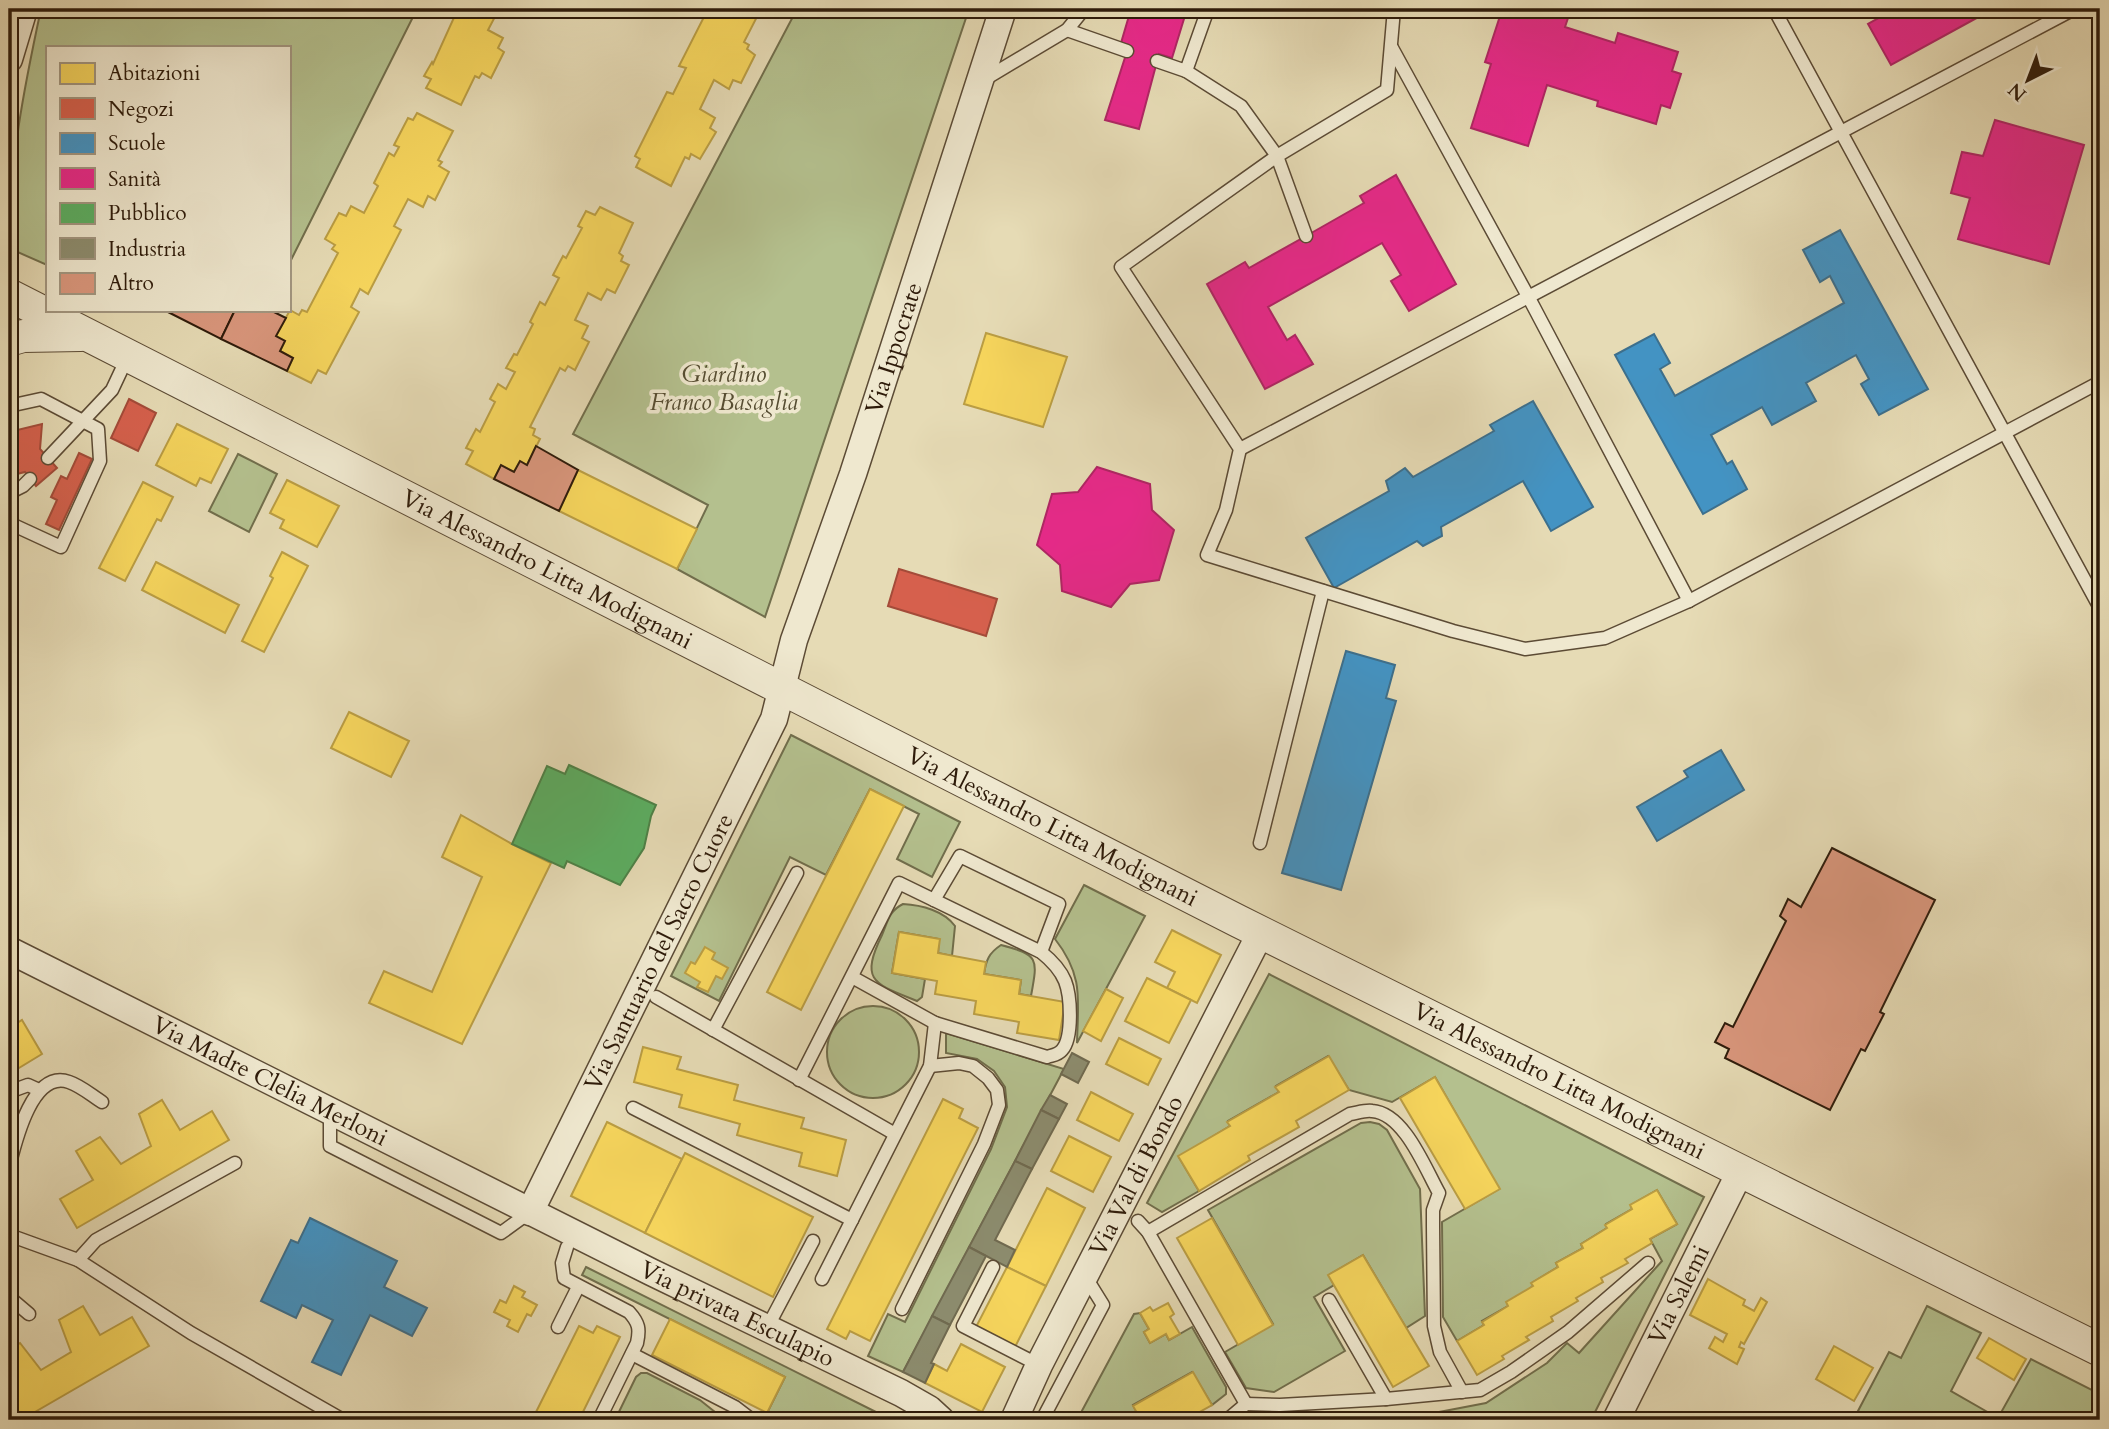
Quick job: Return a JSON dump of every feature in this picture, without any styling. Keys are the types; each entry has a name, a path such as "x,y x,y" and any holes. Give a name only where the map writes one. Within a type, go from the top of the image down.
{"street":[{"path":"9,59 24,9"},
{"name":"Via Ippocrate","path":"781,689 794,640 857,461 1003,9"},
{"name":"Via Alessandro Litta Modignani","path":"9,295 1261,932 2100,1350"},
{"path":"9,340 23,336 86,335"},
{"name":"Via Santuario del Sacro Cuore","path":"530,1212 774,719 781,689"},
{"name":"Via Val di Bondo","path":"1014,1420 1084,1276 1261,932"},
{"name":"Via Madre Clelia Merloni","path":"9,950 530,1212"},
{"name":"Via Salemi","path":"1616,1420 1741,1170"},
{"name":"Via privata Esculapio","path":"530,1212 901,1393 942,1420"}],"lane":[{"path":"978,83 1067,30 1084,9"},
{"path":"1186,71 1208,9"},
{"path":"1394,9 1387,90 1277,156 1121,267 1240,449 1226,510 1207,555 1453,631 1525,649 1605,638 1689,601 2100,382"},
{"path":"1774,9 2100,608"},
{"path":"1240,449 2074,9"},
{"path":"1067,30 1127,51"},
{"path":"1392,48 1529,298 1689,601"},
{"path":"1157,61 1186,71 1241,106 1277,156 1306,236"},
{"path":"48,458 112,390 128,356"},
{"path":"9,406 41,399 98,429 100,461 61,547 9,523"},
{"path":"9,492 23,486 30,479"},
{"path":"1260,843 1323,591"},
{"path":"933,900 960,856 1035,892 1059,904 1041,952"},
{"path":"713,1030 797,873"},
{"path":"799,1080 899,883 1041,952 1052,961 1070,999 1068,1042 1060,1053 1048,1057 934,1023 852,977"},
{"path":"656,997 895,1134"},
{"path":"822,1279 930,1066 934,1023"},
{"path":"902,1309 984,1144 999,1105 997,1090 988,1078 973,1066 959,1063 930,1066"},
{"path":"9,1167 30,1105 38,1090 51,1083 66,1081 102,1102"},
{"path":"9,1092 28,1085 38,1090"},
{"path":"633,1108 852,1220"},
{"path":"1148,1232 1350,1114 1372,1111 1388,1115 1401,1126 1439,1193 1433,1210 1434,1326 1440,1352 1462,1392"},
{"path":"78,1260 96,1240 235,1163"},
{"path":"1138,1221 1148,1232 1246,1404"},
{"path":"9,1236 78,1260 191,1333 343,1420"},
{"path":"768,1328 813,1241"},
{"path":"567,1247 562,1264 564,1278 629,1312 637,1321 640,1330 632,1354 598,1420"},
{"path":"1227,1420 1246,1404 1280,1405 1386,1399 1480,1390 1568,1332 1648,1264"},
{"path":"993,1267 963,1326 1039,1365"},
{"path":"1042,1420 1103,1305 1084,1276"},
{"path":"558,1328 578,1287"},
{"path":"9,1297 29,1314"},
{"path":"1329,1300 1386,1399"},
{"path":"632,1354 734,1407 752,1420"}],"green space":[{"path":"41,9 417,9 290,262 290,46 46,46 46,265 9,246 12,185 23,97"},
{"name":"Giardino Franco Basaglia","path":"797,9 969,9 765,617 677,569 708,505 573,434"},
{"path":"238,454 277,474 249,532 209,511"},
{"path":"791,735 960,822 932,877 897,859 919,814 870,789 826,875 790,857 719,1001 671,976"},
{"path":"1084,885 1145,916 1077,1043 1078,1001 1075,977 1055,939"},
{"path":"903,904 932,910 945,916 955,926 952,956 938,953 939,939 899,932 892,973 925,979 922,997 917,1001 881,985 872,972 875,951 888,921 892,913"},
{"path":"1001,945 1023,952 1033,960 1035,973 1031,996 1019,994 1021,980 984,974 989,957"},
{"path":"1269,974 1704,1197 1591,1420 1278,1420 1288,1415 1387,1416 1439,1412 1486,1403 1547,1363 1567,1343 1579,1353 1662,1261 1650,1239 1677,1224 1657,1190 1631,1205 1632,1209 1606,1224 1607,1228 1581,1244 1583,1248 1556,1263 1558,1267 1532,1283 1533,1286 1508,1306 1482,1321 1484,1325 1457,1341 1443,1317 1442,1222 1499,1189 1435,1077 1392,1102 1349,1090 1328,1056 1276,1086 1279,1092 1228,1121 1230,1126 1179,1157 1199,1191 1162,1212 1147,1203"},
{"path":"873,1006 890,1010 905,1020 915,1035 919,1052 915,1069 905,1084 890,1094 873,1098 856,1094 841,1084 831,1069 827,1052 831,1035 841,1020 856,1010"},
{"path":"946,1033 1064,1069 903,1372 868,1356 888,1314 905,1322 991,1149 1007,1107 1005,1087 994,1071 977,1059 946,1053"},
{"path":"1370,1122 1387,1130 1420,1189 1425,1316 1406,1328 1363,1255 1329,1275 1334,1285 1314,1297 1345,1351 1274,1392 1246,1388 1225,1352 1273,1324 1208,1210 1361,1123"},
{"path":"586,1267 892,1420 878,1420 863,1413 859,1420 779,1420 767,1413 785,1377 582,1275"},
{"path":"1927,1306 1981,1333 1951,1391 1998,1418 2031,1359 2100,1394 2100,1420 1873,1420 1858,1411 1889,1352 1901,1358"},
{"path":"1140,1313 1149,1329 1144,1332 1150,1343 1166,1334 1169,1340 1192,1327 1226,1387 1226,1394 1212,1405 1192,1372 1133,1405 1141,1420 1077,1420 1134,1314"},
{"path":"647,1373 700,1400 725,1420 615,1420 636,1377"}],"building: Abitazioni":[{"path":"468,9 499,9 488,30 503,38 498,48 504,52 491,78 482,73 479,78 475,76 461,105 426,88 431,79 424,76 432,62 433,64 456,13 464,17"},
{"path":"708,9 761,9 744,42 749,45 747,49 755,55 741,83 733,80 729,89 714,80 700,109 715,118 710,128 716,132 700,159 691,154 689,159 685,157 671,186 636,167 640,159 635,156 667,92 673,94 686,68 679,66"},
{"path":"417,113 453,131 438,160 442,162 439,166 449,172 435,200 428,196 423,207 408,199 394,226 401,230 368,294 360,289 351,307 359,312 326,374 318,370 311,383 287,371 293,358 280,351 285,341 276,336 290,310 299,315 302,310 307,312 338,253 332,249 335,245 325,239 339,213 346,216 351,206 364,213 378,186 374,183 389,153 394,156 399,147 394,145 408,118 413,120"},
{"path":"600,207 633,223 619,253 623,256 621,261 629,265 615,293 607,289 601,300 588,293 575,320 588,326 582,338 589,342 575,370 568,366 565,371 560,368 530,427 535,429 533,435 540,439 527,465 520,461 514,472 501,465 494,479 466,464 473,451 466,448 476,429 480,432 495,402 490,399 498,384 506,389 515,372 506,368 514,354 517,355 533,324 530,322 540,302 545,305 559,278 553,275 563,256 566,258 582,228 578,226 586,211 595,215"},
{"path":"986,333 1067,357 1043,427 964,404"},
{"path":"177,424 228,449 211,483 200,478 196,486 156,465"},
{"path":"578,470 697,529 677,569 559,511"},
{"path":"287,480 339,506 317,547 280,528 284,520 270,513"},
{"path":"143,482 173,497 161,521 157,519 125,581 99,568"},
{"path":"282,552 308,566 264,652 242,641 273,578 270,576"},
{"path":"156,562 239,605 225,633 142,590"},
{"path":"349,712 409,741 391,777 331,748"},
{"path":"870,789 904,806 801,1010 767,992"},
{"path":"461,815 551,863 462,1044 369,1003 384,971 432,992 482,877 442,857"},
{"path":"1172,930 1221,955 1197,1003 1167,988 1175,972 1155,962"},
{"path":"899,932 940,939 938,953 986,962 984,974 1021,980 1019,994 1065,1002 1059,1040 1017,1033 1019,1022 974,1014 976,1001 935,994 937,981 892,973"},
{"path":"705,947 715,953 712,959 728,968 722,979 716,976 708,992 697,987 700,982 685,973 691,962 695,964"},
{"path":"1147,978 1191,1000 1169,1043 1125,1021"},
{"path":"1106,989 1123,998 1101,1041 1083,1031"},
{"path":"22,1020 42,1054 9,1074 9,1028"},
{"path":"1119,1038 1161,1059 1148,1085 1106,1064"},
{"path":"643,1047 681,1057 677,1069 738,1085 734,1100 804,1118 801,1128 846,1140 837,1176 799,1166 802,1153 737,1135 740,1124 679,1107 682,1095 634,1082"},
{"path":"1329,1056 1349,1090 1296,1121 1299,1127 1248,1156 1250,1160 1199,1191 1178,1156 1230,1126 1227,1122 1279,1092 1275,1087"},
{"path":"1435,1077 1500,1189 1465,1209 1400,1098"},
{"path":"1091,1092 1133,1114 1119,1141 1077,1120"},
{"path":"943,1099 963,1109 959,1118 978,1128 870,1341 850,1331 846,1339 827,1329"},
{"path":"162,1100 180,1130 212,1111 229,1140 77,1228 60,1199 93,1180 76,1151 100,1137 121,1164 151,1146 139,1114"},
{"path":"607,1122 682,1159 645,1233 571,1196"},
{"path":"1069,1136 1111,1157 1093,1192 1051,1171"},
{"path":"685,1153 813,1217 773,1297 645,1233"},
{"path":"1047,1188 1085,1208 1046,1286 1007,1267"},
{"path":"1657,1190 1677,1224 1650,1239 1652,1243 1625,1259 1628,1263 1601,1278 1603,1282 1551,1317 1553,1321 1526,1337 1529,1340 1477,1375 1457,1341 1484,1325 1482,1322 1508,1306 1506,1302 1533,1286 1531,1283 1558,1267 1556,1263 1583,1248 1581,1244 1632,1209 1630,1205"},
{"path":"1212,1218 1273,1325 1238,1345 1177,1238"},
{"path":"1363,1255 1429,1366 1393,1387 1328,1275"},
{"path":"1007,1267 1046,1286 1015,1347 976,1327"},
{"path":"1708,1279 1745,1300 1743,1305 1754,1311 1761,1298 1767,1302 1744,1344 1741,1342 1739,1347 1744,1349 1737,1364 1709,1348 1715,1337 1723,1342 1727,1334 1690,1315"},
{"path":"514,1286 525,1292 522,1297 537,1305 531,1316 527,1314 518,1332 507,1326 510,1320 494,1312 500,1300 506,1303"},
{"path":"1168,1303 1174,1314 1170,1317 1180,1334 1169,1340 1166,1334 1150,1343 1144,1332 1149,1329 1140,1313 1150,1307 1153,1311"},
{"path":"83,1306 100,1335 132,1317 149,1346 21,1420 9,1420 9,1389 13,1386 9,1379 9,1349 20,1343 41,1370 71,1352 59,1320"},
{"path":"670,1319 785,1377 767,1413 652,1355"},
{"path":"579,1326 593,1333 597,1326 620,1337 579,1420 532,1420"},
{"path":"1989,1338 2026,1359 2014,1380 1977,1358"},
{"path":"961,1344 1005,1367 982,1412 925,1383 934,1364 947,1371"},
{"path":"1834,1346 1873,1368 1854,1401 1816,1379"},
{"path":"1193,1372 1212,1405 1185,1420 1141,1420 1133,1406"}],"building: Negozi":[{"path":"129,399 156,413 138,451 111,438"},
{"path":"42,424 40,449 57,468 36,486 25,472 9,476 9,432"},
{"path":"79,453 92,459 59,530 46,524 57,500 51,497 61,476 67,479"},
{"path":"899,569 997,599 986,636 888,606"}],"building: Scuole":[{"path":"1840,230 1928,389 1879,415 1861,384 1869,379 1856,355 1806,383 1816,401 1772,425 1762,407 1711,435 1727,464 1732,461 1747,489 1703,514 1615,355 1654,334 1670,363 1660,369 1675,396 1844,303 1830,276 1820,282 1803,250"},
{"path":"1533,401 1593,507 1551,531 1523,481 1441,527 1442,536 1423,546 1417,541 1334,588 1306,538 1389,491 1386,481 1405,468 1413,477 1494,431 1490,425"},
{"path":"1346,651 1395,665 1386,698 1396,701 1341,890 1282,873"},
{"path":"1721,750 1744,790 1657,841 1637,807 1688,777 1684,771"},
{"path":"310,1218 397,1261 384,1287 427,1308 412,1336 370,1315 341,1375 312,1362 333,1320 302,1305 296,1318 261,1301 291,1240 298,1243"}],"building: Sanità":[{"path":"1131,9 1187,9 1172,58 1159,54 1139,129 1105,120 1129,45 1121,43"},
{"path":"1571,9 1565,27 1615,43 1618,33 1678,52 1672,71 1681,74 1670,108 1661,105 1656,124 1597,106 1598,101 1547,85 1528,146 1471,128 1491,64 1485,62 1502,10"},
{"path":"1895,9 1900,9 1903,16 1916,9 1993,9 1891,65 1868,24"},
{"path":"1995,120 2084,145 2049,264 1958,239 1970,198 1951,193 1962,152 1983,156"},
{"path":"1396,175 1456,284 1409,311 1391,281 1401,275 1382,243 1268,307 1287,340 1295,335 1313,364 1265,389 1207,284 1245,262 1249,268 1364,203 1360,196"},
{"path":"1097,467 1150,484 1152,510 1174,530 1159,580 1130,584 1111,607 1062,591 1060,565 1037,545 1052,494 1078,492"}],"building: Pubblico":[{"path":"569,765 656,805 644,848 620,885 567,861 564,868 512,844 547,766 565,774"}],"building: Industria":[{"path":"1072,1053 1089,1062 1078,1083 1061,1074"},
{"path":"1050,1095 1067,1104 1059,1119 1041,1110"},
{"path":"1041,1110 1059,1119 1032,1169 1015,1161"},
{"path":"1015,1161 1032,1169 995,1240 1015,1250 1007,1267 969,1247"},
{"path":"969,1247 986,1256 950,1325 932,1316"},
{"path":"932,1316 950,1325 931,1363 934,1364 925,1383 903,1372"}],"building: Altro":[{"path":"168,312 234,312 221,339"},
{"path":"234,312 274,312 286,318 276,336 285,341 280,351 293,358 287,371 221,339"},
{"path":"536,446 578,470 559,511 494,479 501,465 514,472 520,461 527,465"},
{"path":"1832,848 1935,900 1880,1012 1884,1014 1865,1051 1861,1049 1830,1110 1725,1058 1729,1049 1715,1042 1725,1023 1733,1027 1786,921 1780,916 1788,899 1801,907"}]}
